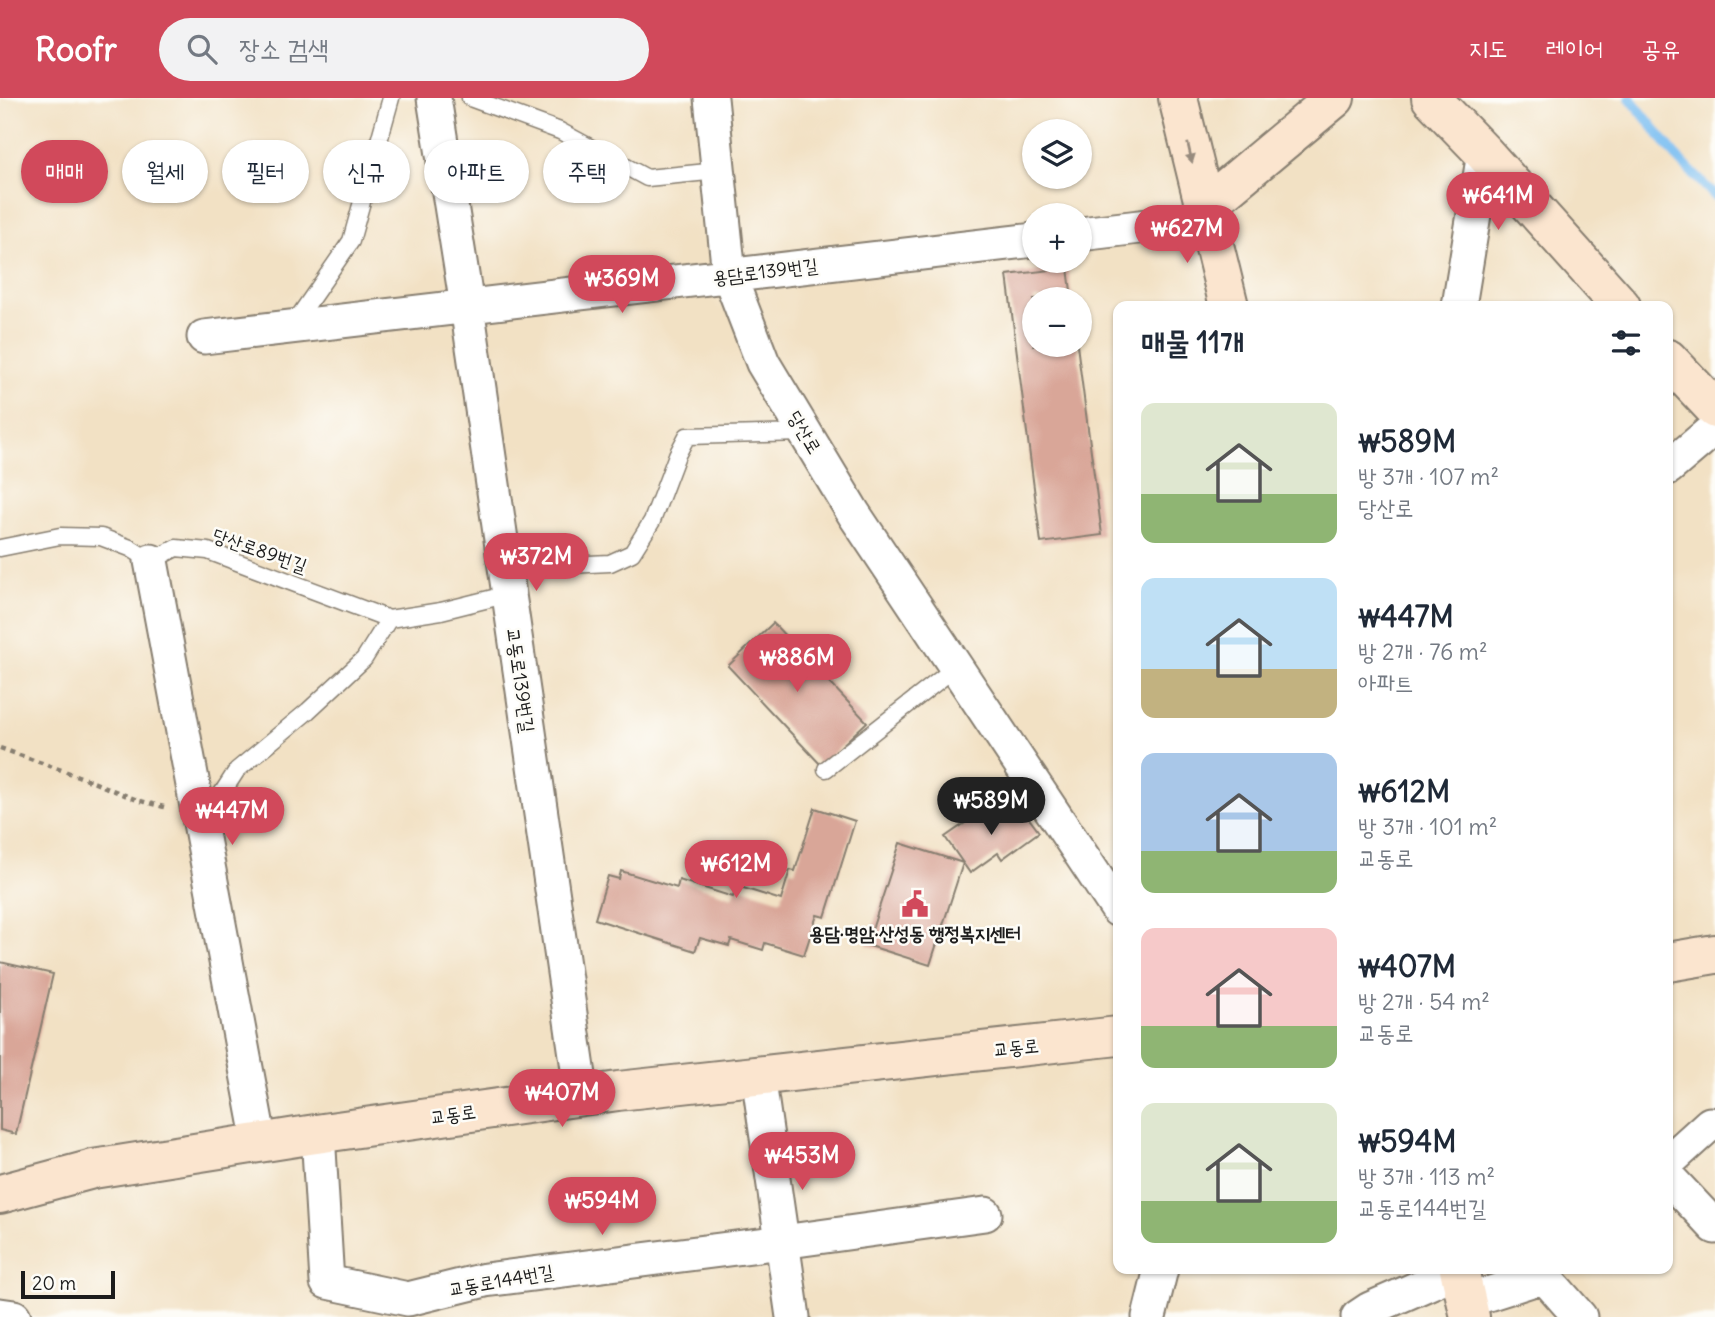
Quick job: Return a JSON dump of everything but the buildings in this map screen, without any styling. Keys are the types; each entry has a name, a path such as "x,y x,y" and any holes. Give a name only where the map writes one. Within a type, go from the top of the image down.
{"street":[{"name":"교동로139번길","path":"434,98 467,306 582,1096"},
{"name":"당산로","path":"711,98 729,275 763,363 854,514 1113,902"},
{"path":"1178,98 1228,301"},
{"path":"1092,232 1205,214 1335,98"},
{"path":"1430,98 1484,153 1617,301"},
{"path":"1460,301 1484,153"},
{"name":"용담로139번길","path":"204,337 1022,241"},
{"path":"1673,364 1715,410"},
{"path":"1673,464 1715,428"},
{"path":"151,561 260,1143"},
{"path":"1673,961 1715,954"},
{"name":"교동로","path":"0,1194 93,1169 318,1133 618,1091 1113,1037"},
{"path":"758,1076 793,1317"},
{"path":"1673,1157 1710,1124"},
{"name":"교동로144번길","path":"318,1133 327,1282 408,1299 485,1279 985,1214"},
{"path":"1673,1182 1715,1227"},
{"path":"1149,1317 1160,1274"},
{"path":"1358,1317 1370,1309 1543,1274"},
{"path":"1549,1274 1580,1317"},
{"path":"0,1315 15,1317"}],"lane":[{"path":"292,327 351,241 391,98"},
{"path":"470,98 560,131 647,178 718,171"},
{"name":"당산로89번길","path":"151,561 176,548 208,551 389,619 441,611 507,581 610,563 632,553 652,521 687,436 805,433"},
{"path":"0,548 60,536 101,537 130,548 151,561"},
{"path":"201,826 237,770 308,712 364,659 389,619"},
{"path":"826,769 956,667"}],"path":[{"path":"0,748 136,800 168,808"}],"waterway":[{"path":"1630,98 1675,155 1715,196"}],"place":[{"name":"용담·명암·산성동 행정복지센터","path":"915,904"}]}
